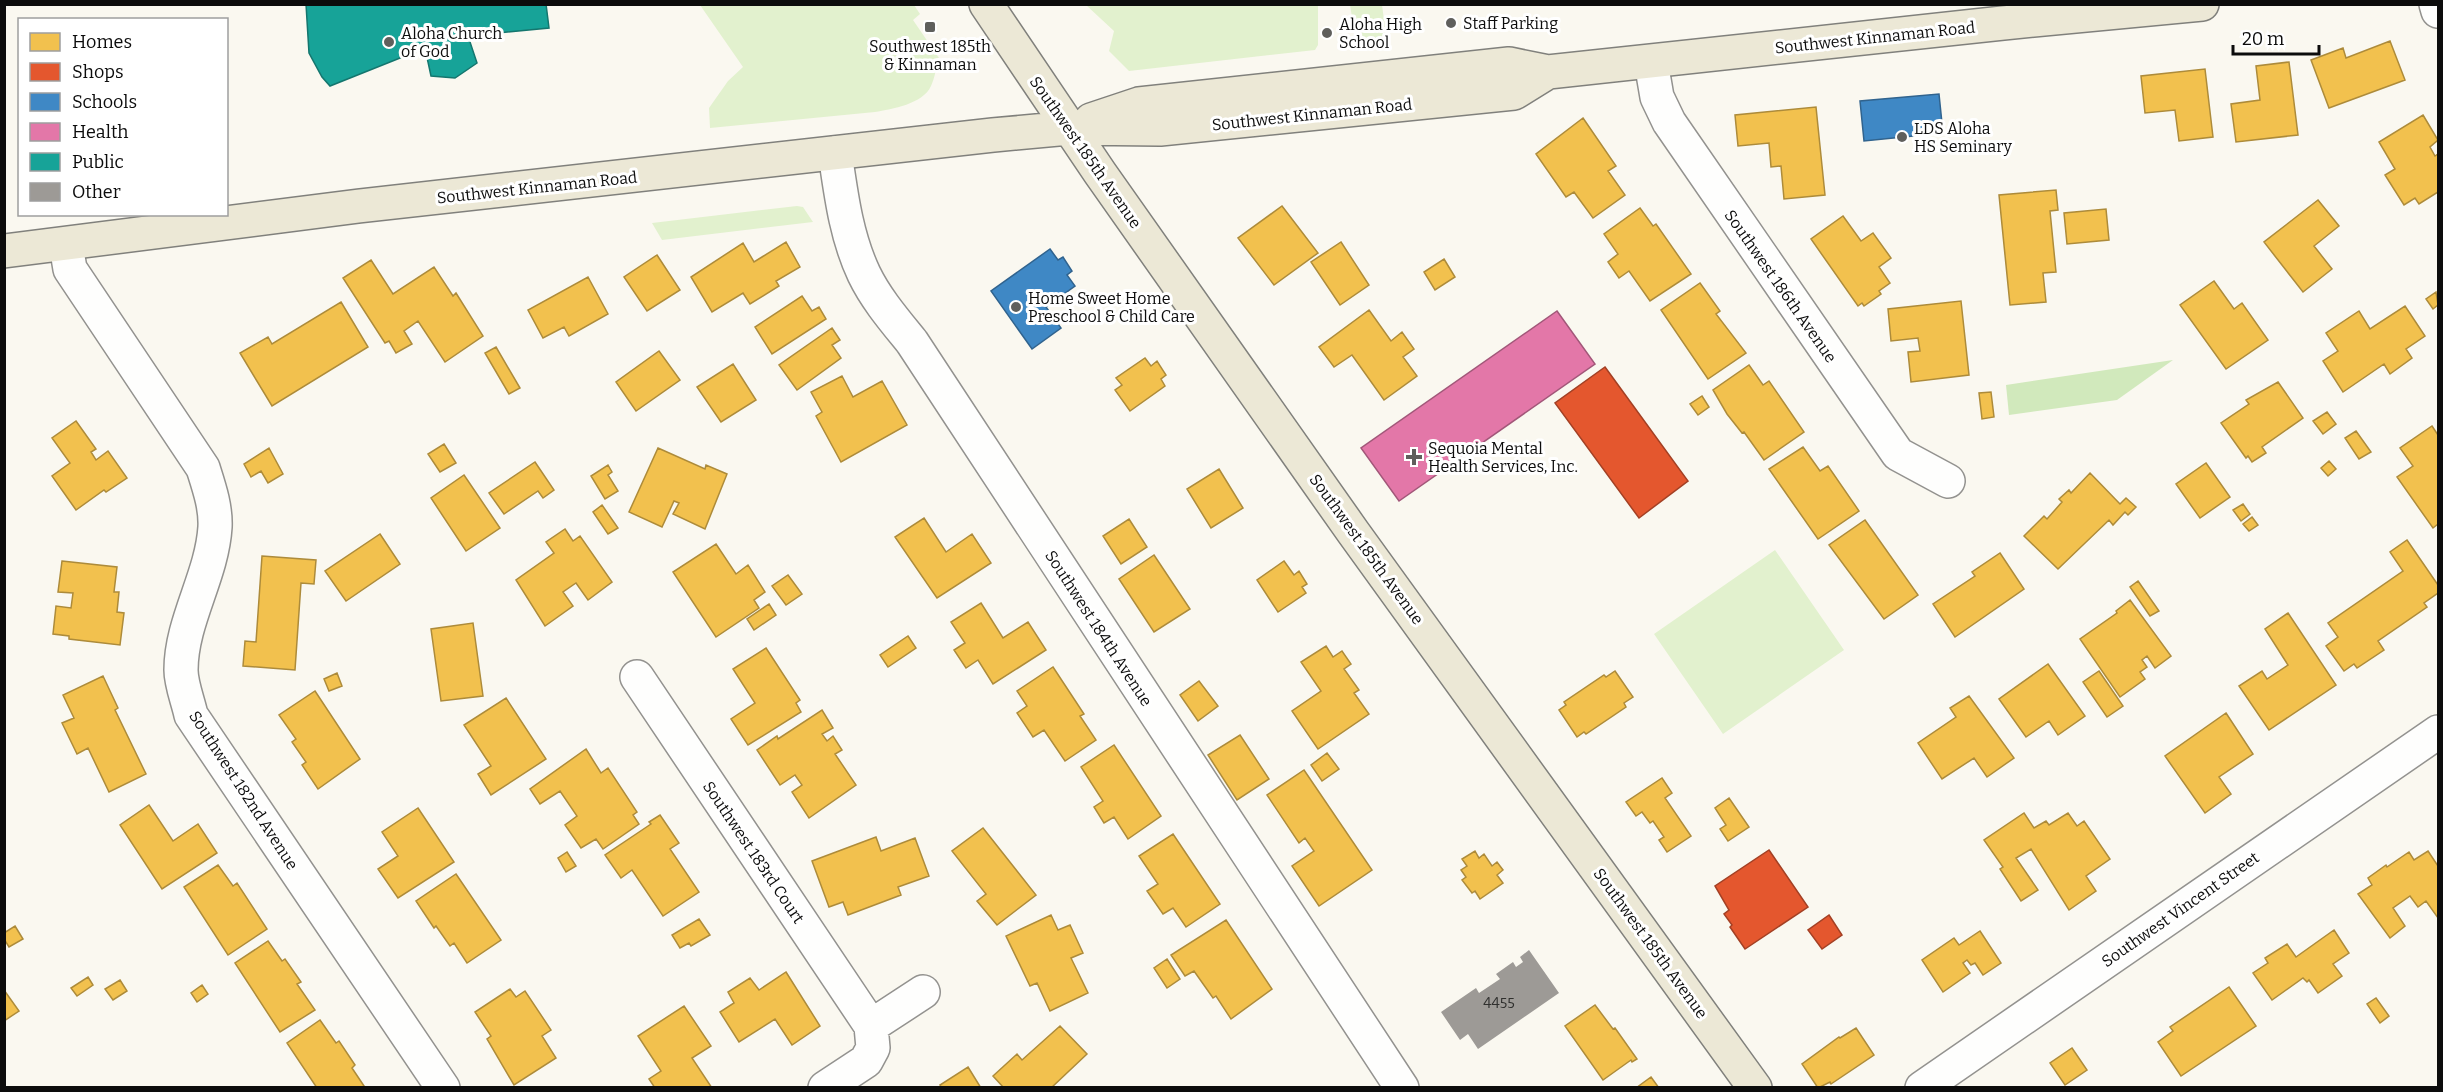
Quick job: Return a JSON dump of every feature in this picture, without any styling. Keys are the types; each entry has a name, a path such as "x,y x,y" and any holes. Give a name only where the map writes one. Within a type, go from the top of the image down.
{"main road":[{"name":"Southwest 185th Avenue","path":"986,4 1069,128 1353,532 1755,1088"},
{"name":"Southwest Kinnaman Road","path":"4,251 66,245 359,206 1069,128 1160,129 1514,93 1548,72 1992,24 2202,4"}],"street":[{"path":"2436,4 2439,10"},
{"name":"Southwest 186th Avenue","path":"1651,62 1657,97 1669,122 1898,454 1948,481"},
{"name":"Southwest 184th Avenue","path":"835,153 846,224 864,275 886,309 912,342 1402,1088"},
{"name":"Southwest 182nd Avenue","path":"66,245 70,269 203,468 212,497 215,525 211,554 185,638 181,671 191,715 443,1088"},
{"name":"Southwest 183rd Court","path":"637,677 871,1026"},
{"name":"Southwest Vincent Street","path":"1922,1088 2439,732"},
{"path":"825,1088 866,1061 873,1048 871,1026 923,992"}],"green space":[{"path":"700,5 914,5 920,14 913,20 939,58 934,80 921,97 906,105 890,109 710,128 709,108 728,81 743,67"},
{"path":"1086,5 1318,5 1318,45 1315,50 1129,71 1109,51 1114,31"},
{"path":"1350,5 1382,5 1387,42 1360,45 1356,41"},
{"path":"803,207 813,222 662,240 652,223"},
{"path":"2173,360 2117,400 2009,415 2006,385"},
{"path":"1775,550 1844,650 1723,734 1654,634"}],"building: Homes":[{"path":"2390,41 2405,80 2329,108 2311,60 2343,48 2346,58"},
{"path":"2289,62 2298,135 2236,142 2231,104 2260,100 2256,66"},
{"path":"2205,69 2213,137 2179,141 2175,110 2145,113 2141,76"},
{"path":"1816,107 1825,195 1784,199 1781,166 1771,167 1769,143 1738,146 1735,115"},
{"path":"2423,115 2438,140 2430,147 2435,156 2438,154 2438,192 2419,204 2415,198 2404,205 2385,175 2395,169 2379,142"},
{"path":"1583,118 1616,166 1608,171 1625,195 1593,218 1574,192 1566,197 1536,154"},
{"path":"2056,190 2058,210 2050,211 2056,272 2043,273 2046,302 2010,305 1999,195"},
{"path":"2318,200 2339,226 2314,246 2332,269 2303,292 2264,242"},
{"path":"1282,206 1318,253 1274,285 1238,238"},
{"path":"1640,208 1653,226 1656,224 1691,274 1650,301 1629,271 1619,278 1608,262 1618,254 1604,234"},
{"path":"2106,209 2109,240 2067,244 2064,213"},
{"path":"1843,216 1861,241 1873,233 1891,258 1879,267 1890,283 1879,291 1881,294 1864,306 1862,303 1858,306 1811,239"},
{"path":"786,242 800,267 776,281 779,286 750,304 743,293 712,312 691,277 743,243 754,262"},
{"path":"1341,242 1369,285 1340,305 1311,262"},
{"path":"657,255 680,290 647,311 624,277"},
{"path":"1444,259 1455,277 1435,290 1424,272"},
{"path":"371,260 393,294 434,267 453,296 456,293 483,336 445,362 418,321 404,331 412,344 396,353 389,341 385,343 343,278"},
{"path":"588,277 608,314 569,336 564,327 543,338 528,310"},
{"path":"2214,281 2234,309 2242,303 2268,340 2226,369 2180,305"},
{"path":"1700,283 1720,311 1716,314 1746,353 1708,379 1661,310"},
{"path":"2436,292 2438,305 2433,309 2426,299"},
{"path":"802,296 812,311 819,307 826,319 772,354 755,327"},
{"path":"1961,301 1969,375 1911,382 1908,352 1920,351 1918,338 1891,341 1888,309"},
{"path":"341,302 368,347 272,406 240,353 268,337 272,344"},
{"path":"2405,306 2425,336 2406,349 2412,358 2390,374 2384,364 2343,392 2323,361 2338,351 2326,333 2359,311 2370,329"},
{"path":"1369,310 1391,341 1402,332 1414,349 1403,357 1417,376 1384,400 1352,355 1334,367 1319,347"},
{"path":"832,328 840,340 832,345 841,358 797,390 779,365"},
{"path":"496,347 520,388 509,394 485,353"},
{"path":"659,351 680,380 636,411 616,382"},
{"path":"1145,358 1151,366 1157,361 1166,375 1161,379 1165,386 1130,411 1115,390 1122,385 1116,378"},
{"path":"733,364 756,400 721,422 697,387"},
{"path":"1749,365 1763,385 1769,381 1804,432 1764,460 1744,432 1742,433 1727,414 1713,390"},
{"path":"842,376 853,397 882,381 907,425 841,462 816,416 822,412 811,392"},
{"path":"2278,382 2303,418 2262,447 2266,453 2252,462 2248,456 2246,458 2221,423 2249,404 2246,400"},
{"path":"1991,392 1994,417 1982,419 1979,393"},
{"path":"1702,396 1709,407 1698,415 1690,404"},
{"path":"2327,412 2336,424 2323,434 2313,421"},
{"path":"76,421 96,449 91,452 96,460 108,451 127,478 106,492 104,490 76,510 52,476 70,463 52,438"},
{"path":"2432,426 2438,435 2438,524 2433,528 2397,477 2413,466 2400,448"},
{"path":"2356,431 2371,452 2359,459 2345,438"},
{"path":"444,444 456,463 440,472 428,454"},
{"path":"1803,447 1820,471 1828,466 1859,511 1818,539 1769,469"},
{"path":"269,448 283,474 268,483 261,471 251,477 244,464"},
{"path":"658,448 705,469 706,465 727,474 705,529 673,514 679,503 674,501 662,527 629,512"},
{"path":"2329,461 2336,469 2328,476 2321,468"},
{"path":"535,462 554,490 543,498 538,491 504,514 489,493"},
{"path":"2206,463 2230,497 2200,518 2176,484"},
{"path":"608,465 612,472 608,475 618,491 605,499 591,476"},
{"path":"1219,469 1243,508 1211,528 1187,489"},
{"path":"2090,473 2120,504 2126,498 2136,507 2128,515 2125,512 2113,525 2109,520 2058,569 2024,536 2044,516 2047,519 2062,502 2059,499 2069,490 2071,493"},
{"path":"464,475 500,528 466,551 431,498"},
{"path":"2243,504 2250,514 2241,521 2233,510"},
{"path":"602,505 618,528 608,534 593,512"},
{"path":"2252,517 2258,525 2249,531 2243,524"},
{"path":"924,518 946,552 972,534 991,563 937,598 895,537"},
{"path":"1129,519 1147,547 1121,564 1103,536"},
{"path":"1865,520 1918,595 1884,619 1829,545"},
{"path":"565,529 573,541 580,536 612,582 588,600 576,583 563,592 573,606 545,626 516,580 554,553 546,542"},
{"path":"380,534 400,564 346,601 325,571"},
{"path":"2407,540 2438,585 2438,593 2424,603 2427,607 2378,641 2384,650 2357,668 2354,664 2344,671 2326,646 2338,637 2328,623 2403,571 2390,552"},
{"path":"716,544 736,574 748,565 765,592 754,600 759,608 716,637 673,572"},
{"path":"2000,553 2024,589 1955,637 1933,604 1975,576 1972,572"},
{"path":"1154,555 1190,609 1154,632 1119,579"},
{"path":"262,556 316,560 314,584 301,583 295,670 243,666 245,641 256,642"},
{"path":"62,561 117,567 114,592 119,592 117,612 124,613 120,645 69,639 69,636 53,634 56,606 71,608 73,593 58,592"},
{"path":"1284,561 1294,575 1299,571 1307,584 1302,587 1306,593 1278,612 1257,580"},
{"path":"788,575 802,594 786,605 772,586"},
{"path":"2138,581 2159,611 2150,616 2130,587"},
{"path":"2130,600 2171,656 2155,668 2147,656 2142,660 2147,667 2140,672 2145,679 2120,697 2080,639 2117,613 2116,611"},
{"path":"981,603 1003,638 1028,622 1046,650 993,684 978,660 966,668 954,650 965,643 951,622"},
{"path":"769,604 776,615 754,630 747,619"},
{"path":"2288,613 2336,685 2269,730 2239,686 2262,671 2267,679 2288,665 2265,629"},
{"path":"473,623 483,696 441,701 431,629"},
{"path":"908,636 916,648 888,667 880,655"},
{"path":"1326,646 1333,657 1342,651 1351,664 1344,669 1359,690 1354,693 1369,714 1318,749 1292,711 1321,691 1301,662"},
{"path":"766,648 800,700 796,703 801,712 748,745 731,719 755,703 733,669"},
{"path":"2048,664 2085,716 2058,735 2049,721 2026,737 1999,699"},
{"path":"1053,667 1084,714 1080,716 1096,740 1065,761 1044,730 1033,737 1017,713 1027,706 1017,691"},
{"path":"1615,671 1633,697 1624,703 1626,707 1586,734 1584,732 1577,737 1559,710 1566,705 1564,702 1604,675 1606,677"},
{"path":"2099,671 2123,706 2107,717 2083,682"},
{"path":"337,673 342,686 329,691 324,679"},
{"path":"103,676 118,708 115,710 146,774 109,792 88,748 77,754 62,723 74,718 63,695"},
{"path":"1199,681 1218,706 1198,721 1180,695"},
{"path":"315,691 360,759 318,789 302,765 306,762 292,742 296,739 279,715"},
{"path":"1969,696 2014,758 1987,777 1974,758 1942,779 1918,743 1956,717 1950,708"},
{"path":"506,698 546,759 491,795 478,774 491,766 464,725"},
{"path":"822,710 833,728 822,734 827,741 833,736 842,750 835,754 856,785 809,818 792,792 802,785 795,775 780,785 757,750"},
{"path":"2226,713 2253,754 2219,777 2231,794 2205,813 2165,756"},
{"path":"1240,735 1269,779 1237,800 1208,755"},
{"path":"1114,745 1161,816 1128,839 1114,817 1104,823 1094,807 1103,801 1081,767"},
{"path":"586,749 601,773 608,768 637,812 633,815 639,824 603,849 596,839 581,848 565,825 577,816 560,791 540,804 530,789"},
{"path":"1327,753 1339,769 1322,781 1311,765"},
{"path":"1304,770 1372,870 1319,906 1292,866 1314,851 1305,838 1299,843 1267,795"},
{"path":"1662,778 1672,793 1665,798 1691,836 1667,852 1659,840 1664,837 1653,821 1650,823 1642,812 1636,816 1626,802"},
{"path":"1729,798 1749,827 1728,841 1720,829 1726,825 1715,808"},
{"path":"149,805 173,841 198,824 217,853 162,889 120,825"},
{"path":"418,808 454,862 398,898 378,869 398,856 382,832"},
{"path":"2024,813 2034,828 2046,821 2049,825 2068,813 2077,826 2084,821 2110,859 2086,876 2096,891 2069,910 2031,849 2016,858 2038,890 2021,901 2000,869 2003,867 1984,840"},
{"path":"660,815 679,843 670,849 699,892 663,916 632,870 621,878 605,855 651,824 649,822"},
{"path":"983,828 1036,895 997,925 977,901 986,894 952,851"},
{"path":"1173,834 1220,904 1186,927 1173,908 1163,914 1147,891 1158,884 1139,856"},
{"path":"876,837 881,851 915,838 929,876 898,887 901,895 848,915 843,902 829,907 812,861"},
{"path":"1475,851 1479,858 1484,854 1492,866 1497,862 1503,870 1497,875 1503,883 1480,899 1475,891 1472,893 1462,880 1466,877 1461,870 1467,866 1462,859"},
{"path":"2428,851 2438,866 2438,918 2426,901 2418,907 2410,896 2393,908 2405,926 2390,938 2358,894 2372,885 2368,878 2386,865 2387,867 2409,852 2414,860"},
{"path":"567,852 576,866 566,872 558,858"},
{"path":"218,865 233,886 237,883 267,929 228,955 184,887"},
{"path":"456,874 501,940 467,963 454,943 450,946 436,926 434,928 416,901"},
{"path":"1051,915 1058,930 1070,925 1083,953 1071,958 1088,993 1050,1011 1037,983 1030,986 1006,936"},
{"path":"699,919 710,935 691,946 689,943 680,948 672,935"},
{"path":"1226,920 1272,989 1231,1019 1216,996 1213,998 1194,971 1185,976 1171,955"},
{"path":"15,926 23,939 9,947 4,939 4,933"},
{"path":"2334,930 2349,953 2333,964 2342,976 2318,993 2309,980 2307,982 2303,978 2272,1000 2253,973 2268,963 2265,958 2287,944 2296,957"},
{"path":"1980,931 2001,963 1983,975 1975,963 1971,965 1967,960 1963,963 1970,973 1943,992 1922,960 1954,938 1959,945"},
{"path":"268,941 282,961 285,959 301,982 297,984 315,1010 280,1032 235,963"},
{"path":"1167,959 1180,979 1167,988 1154,968"},
{"path":"786,972 820,1026 792,1045 775,1019 739,1042 720,1012 734,1003 728,992 750,978 759,990"},
{"path":"88,977 93,985 77,996 71,988"},
{"path":"120,980 127,991 113,1000 105,989"},
{"path":"202,985 208,994 197,1002 191,993"},
{"path":"2229,987 2256,1026 2181,1076 2158,1042 2173,1031 2170,1027"},
{"path":"510,989 516,997 525,991 551,1030 542,1036 556,1058 514,1085 487,1039 491,1036 475,1012"},
{"path":"4,990 19,1011 4,1021"},
{"path":"2376,998 2389,1016 2380,1023 2367,1004"},
{"path":"1595,1005 1637,1059 1632,1062 1631,1060 1603,1080 1565,1026"},
{"path":"684,1006 711,1046 692,1058 712,1088 655,1088 649,1079 661,1071 638,1036"},
{"path":"320,1020 336,1043 339,1041 355,1065 352,1068 364,1086 362,1088 317,1088 287,1043"},
{"path":"1060,1026 1087,1054 1051,1088 1004,1088 993,1076 1017,1054 1022,1060"},
{"path":"1856,1028 1874,1055 1831,1084 1830,1082 1818,1088 1802,1064 1839,1037"},
{"path":"2072,1048 2087,1070 2065,1085 2050,1063"},
{"path":"968,1067 981,1088 942,1088 940,1085"},
{"path":"1651,1077 1659,1088 1636,1088"}],"building: Shops":[{"path":"1605,367 1688,481 1639,518 1555,403"},
{"path":"1769,850 1808,907 1745,949 1730,927 1732,925 1724,914 1729,910 1715,886"},
{"path":"1829,915 1842,935 1822,949 1808,930"}],"building: Schools":[{"path":"1939,94 1943,133 1864,141 1860,101"},
{"path":"1050,249 1058,260 1063,257 1072,271 1067,275 1075,286 1046,307 1061,328 1032,349 991,291"}],"building: Health":[{"path":"1557,311 1595,364 1399,501 1361,448"}],"building: Public":[{"name":"Aloha Church of God","path":"306,4 546,4 549,28 468,36 477,63 455,78 431,76 425,48 330,86 322,77 309,53"}],"building: Other":[{"path":"1529,950 1559,993 1478,1049 1468,1034 1460,1040 1441,1012 1476,988 1479,993 1500,979 1496,974 1513,962 1516,967 1523,962 1520,957"}],"place":[{"name":"Staff Parking","path":"1451,23"},
{"name":"Southwest 185th & Kinnaman","path":"930,27"},
{"name":"Aloha High School","path":"1327,33"},
{"name":"Aloha Church of God","path":"389,42"},
{"name":"LDS Aloha HS Seminary","path":"1902,137"},
{"name":"Home Sweet Home Preschool & Child Care","path":"1016,307"},
{"name":"Sequoia Mental Health Services, Inc.","path":"1414,457"}]}
